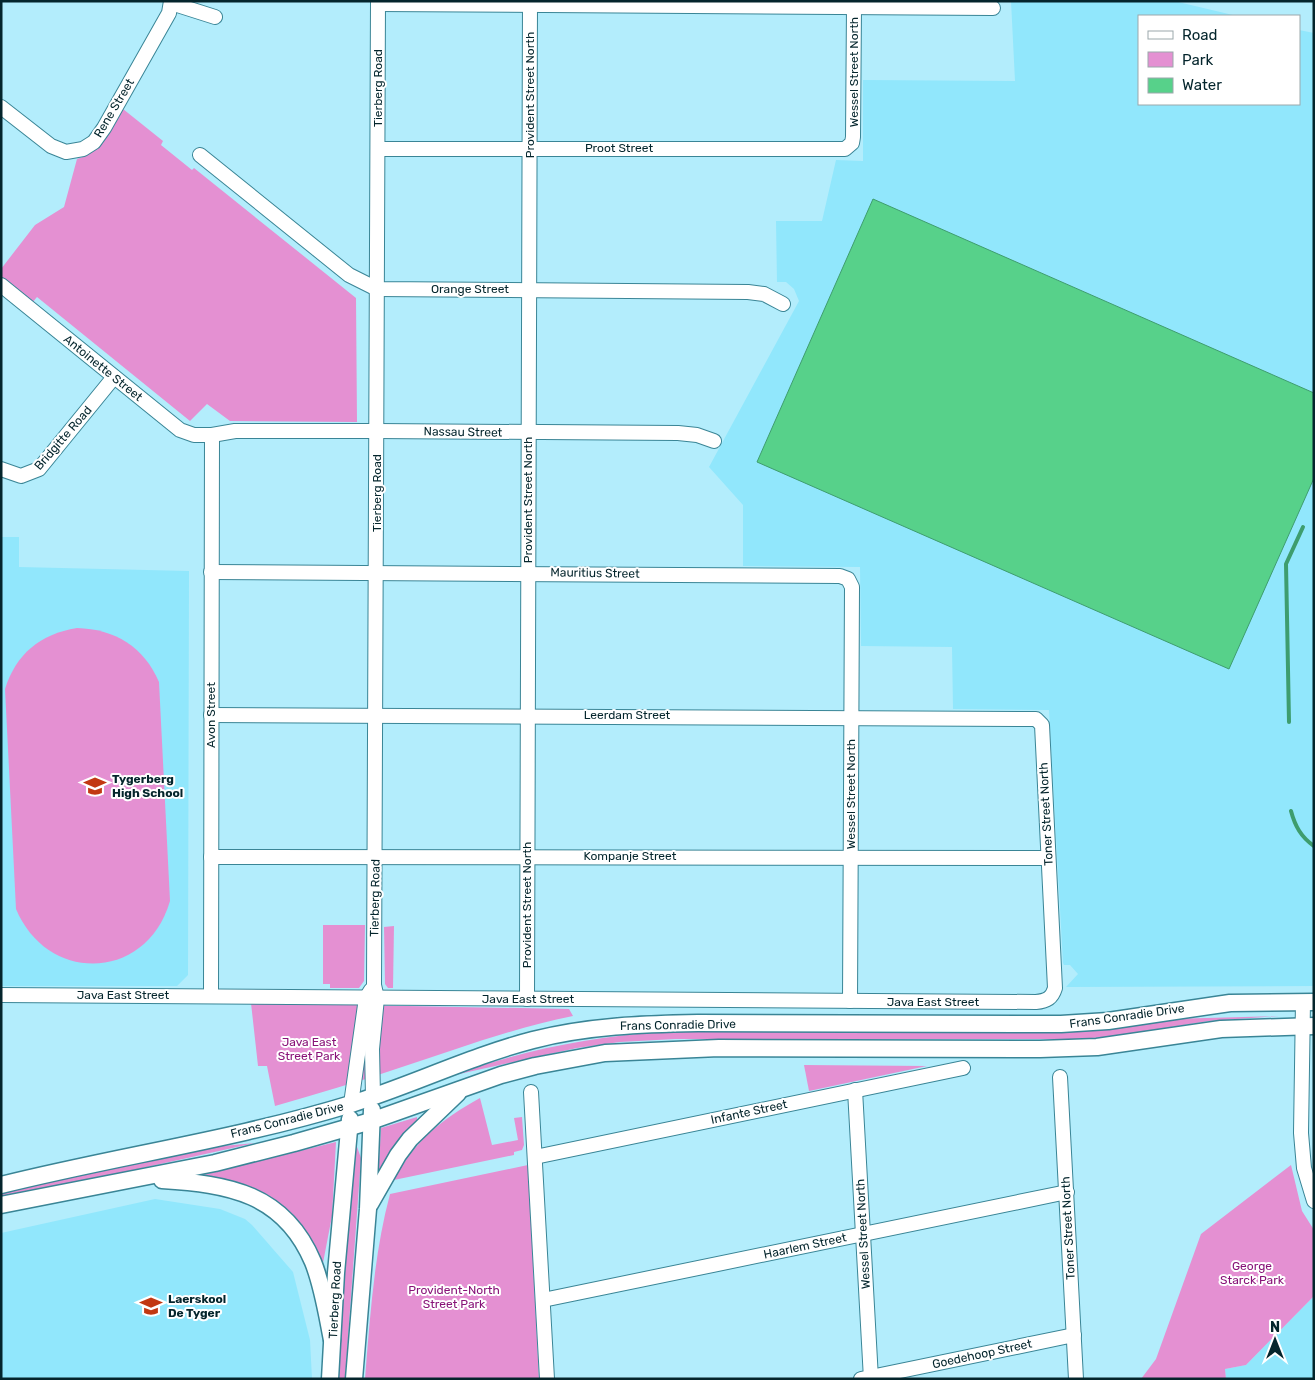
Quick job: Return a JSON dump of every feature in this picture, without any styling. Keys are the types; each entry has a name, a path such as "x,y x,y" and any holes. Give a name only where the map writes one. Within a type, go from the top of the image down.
{"main road":[{"name":"Frans Conradie Drive","path":"1,1185 202,1141 351,1104 534,1039 620,1026 698,1023 1061,1024 1108,1021 1230,1003 1308,1002"},
{"name":"Frans Conradie Drive","path":"1,1205 224,1161 371,1121 463,1088 535,1066 630,1051 1079,1048 1221,1028 1308,1026"},
{"path":"368,1209 398,1155 410,1139 463,1088"},
{"name":"Tierberg Road","path":"354,1379 368,1209 373,1096"},
{"name":"Tierberg Road","path":"330,1379 336,1272 351,1104"},
{"path":"142,1178 228,1187 252,1196 278,1212 304,1242 313,1262 332,1340"}],"street":[{"name":"Rene Street","path":"1,107 56,149 72,151 88,146 104,128 170,12 171,2 215,18"},
{"path":"378,2 762,4 993,8"},
{"name":"Tierberg Road","path":"373,1096 378,2"},
{"name":"Provident Street North","path":"527,999 530,3"},
{"name":"Wessel Street North","path":"853,138 854,7"},
{"name":"Proot Street","path":"378,149 841,150 849,147 853,138"},
{"name":"Orange Street","path":"200,155 350,275 377,289 756,293 783,304"},
{"name":"Antoinette Street","path":"1,285 180,430 194,435 212,435"},
{"name":"Bridgitte Road","path":"1,469 21,476 39,469 114,377"},
{"name":"Nassau Street","path":"212,435 235,431 377,430 678,433 714,441"},
{"name":"Avon Street","path":"211,995 212,435"},
{"name":"Mauritius Street","path":"212,572 840,576 848,579 852,587"},
{"name":"Wessel Street North","path":"850,1001 852,587"},
{"name":"Leerdam Street","path":"211,715 376,714 1034,718 1041,723"},
{"name":"Toner Street North","path":"1041,723 1055,988 1053,994"},
{"name":"Kompanje Street","path":"211,856 1048,858"},
{"name":"Tierberg Road","path":"351,1104 352,1087 372,993"},
{"name":"Java East Street","path":"1,995 372,993 527,999 1036,1002 1046,1000 1053,994"},
{"path":"1308,1002 1301,1133 1304,1168 1314,1201"},
{"name":"Infante Street","path":"535,1157 963,1068"},
{"name":"Toner Street North","path":"1060,1077 1076,1379"},
{"name":"Wessel Street North","path":"855,1090 863,1233 868,1378"},
{"path":"531,1092 547,1379"},
{"name":"Haarlem Street","path":"543,1300 1066,1192"},
{"name":"Goedehoop Street","path":"868,1378 1074,1335"}],"shaded area":[{"path":"1011,1 1174,1 1233,15 1138,15 1138,105 1300,105 1300,30 1314,33 1314,986 1066,987 1078,974 1070,965 1064,965 1063,963 1049,710 953,709 952,647 861,646 860,567 743,566 743,505 709,467 799,301 794,289 786,282 777,282 776,221 822,221 836,160 863,161 863,80 1015,81"},
{"name":"Tygerberg High School","path":"1,537 19,537 19,567 189,571 188,975 177,986 1,986"},
{"name":"Laerskool De Tyger","path":"155,1199 220,1209 245,1219 293,1272 310,1340 312,1379 1,1379 1,1233"},
{"path":"1314,1296 1314,1379 1226,1379 1225,1369 1246,1365"}],"green space":[{"path":"123,109 163,141 161,145 192,170 194,168 356,298 357,422 230,421 207,404 190,421 37,297 32,303 1,277 1,269 35,225 64,207 77,159 86,156 99,146 110,132"},
{"path":"77,628 104,632 127,642 145,659 159,682 170,901 158,927 141,947 120,959 96,964 73,961 50,951 31,934 16,909 5,689 16,666 31,648 52,635"},
{"path":"323,925 365,925 364,981 359,988 330,988 330,984 323,984"},
{"path":"394,926 393,988 388,988 385,984 384,927"},
{"name":"Java East Street Park","path":"251,1003 569,1009 573,1016 507,1033 275,1106 267,1066 258,1066"},
{"path":"1279,1016 1209,1021 1107,1037 1076,1039 675,1039 620,1042 577,1048 450,1076 502,1059 554,1046 608,1037 662,1032 1057,1032 1123,1027 1168,1019"},
{"path":"804,1065 927,1066 809,1091"},
{"path":"480,1098 492,1145 518,1140 514,1118 522,1117 524,1145 522,1150 514,1152 514,1155 394,1180 420,1142 430,1132 453,1114"},
{"path":"417,1117 417,1120 378,1179 381,1128"},
{"path":"336,1142 332,1216 323,1263 288,1212 271,1197 245,1185 203,1175"},
{"path":"255,1143 52,1188 1,1196 1,1192 212,1147"},
{"path":"356,1144 361,1158 345,1379 337,1379 354,1147"},
{"name":"Provident-North Street Park","path":"528,1165 539,1379 365,1379 376,1263 390,1194"},
{"name":"George Starck Park","path":"1291,1165 1302,1211 1314,1230 1314,1296 1246,1365 1225,1369 1226,1379 1141,1379 1156,1359 1201,1234"}],"water":[{"path":"873,199 1314,393 1314,478 1229,669 757,462"}],"waterway":[{"path":"1289,722 1286,564 1303,527"},
{"path":"1291,811 1299,831 1314,846"}],"place":[{"name":"Tygerberg High School","path":"95,786"},
{"name":"Laerskool De Tyger","path":"151,1306"}]}
